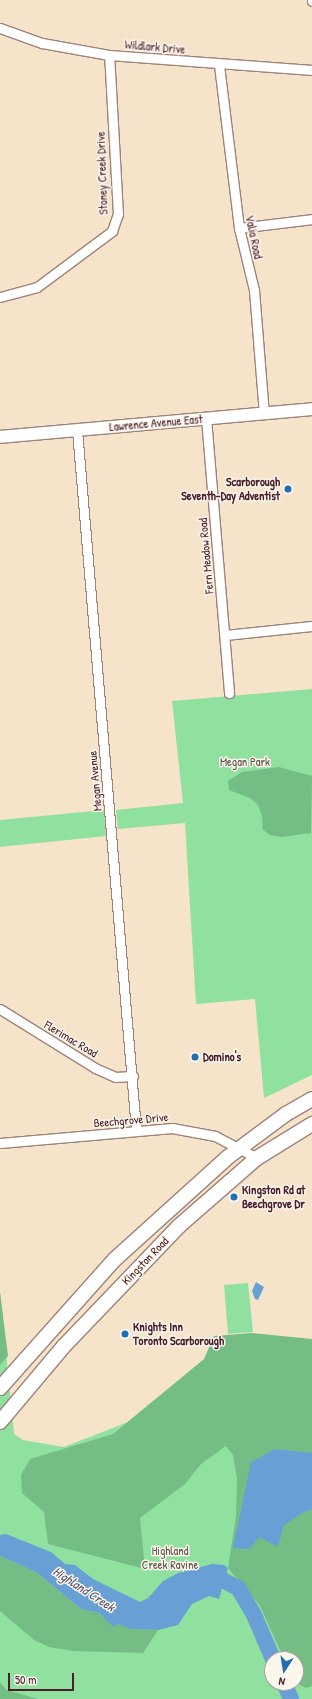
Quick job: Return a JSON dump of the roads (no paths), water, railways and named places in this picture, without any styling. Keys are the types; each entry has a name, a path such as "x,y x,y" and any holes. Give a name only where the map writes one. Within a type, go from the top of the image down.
{"main road":[{"name":"Lawrence Avenue East","path":"0,438 312,409"},
{"name":"Kingston Road","path":"0,1388 114,1260 239,1148 286,1114 312,1099"},
{"name":"Kingston Road","path":"0,1422 64,1346 179,1226 257,1158 312,1124"}],"street":[{"name":"Wildlark Drive","path":"0,28 42,43 109,55 312,70"},
{"name":"Stoney Creek Drive","path":"0,297 37,286 112,231 118,214 109,55"},
{"name":"Valia Road","path":"219,64 238,228 254,290 264,414"},
{"path":"238,228 312,219"},
{"name":"Fern Meadow Road","path":"206,418 229,693"},
{"name":"Megan Avenue","path":"77,430 133,1076 136,1130"},
{"path":"225,635 312,626"},
{"name":"Flerimac Road","path":"0,1009 95,1068 115,1077 133,1076"},
{"name":"Beechgrove Drive","path":"0,1143 172,1128 215,1136 257,1158"}],"water":[{"path":"256,1282 264,1287 258,1300 255,1299 252,1291"},
{"path":"275,1449 312,1453 312,1509 304,1512 284,1525 278,1547 260,1537 249,1549 233,1548 251,1462"},
{"path":"6,1534 51,1552 65,1564 75,1565 93,1579 140,1602 148,1598 163,1581 178,1573 212,1564 224,1565 228,1568 219,1599 209,1596 192,1604 178,1625 158,1630 130,1629 118,1624 113,1627 99,1613 81,1609 36,1572 0,1556 0,1535"}],"waterway":[{"name":"Highland Creek","path":"204,1578 219,1578 238,1588 254,1615 270,1651"},
{"name":"Highland Creek","path":"288,1691 291,1699"}],"place":[{"name":"Scarborough Seventh-Day Adventist","path":"288,489"},
{"name":"Domino's","path":"195,1057"},
{"name":"Kingston Rd at Beechgrove Dr","path":"234,1197"},
{"name":"Knights Inn Toronto Scarborough","path":"125,1334"}],"park label":[{"name":"Megan Park","path":"245,762"},
{"name":"Highland Creek Ravine","path":"170,1558"}]}
